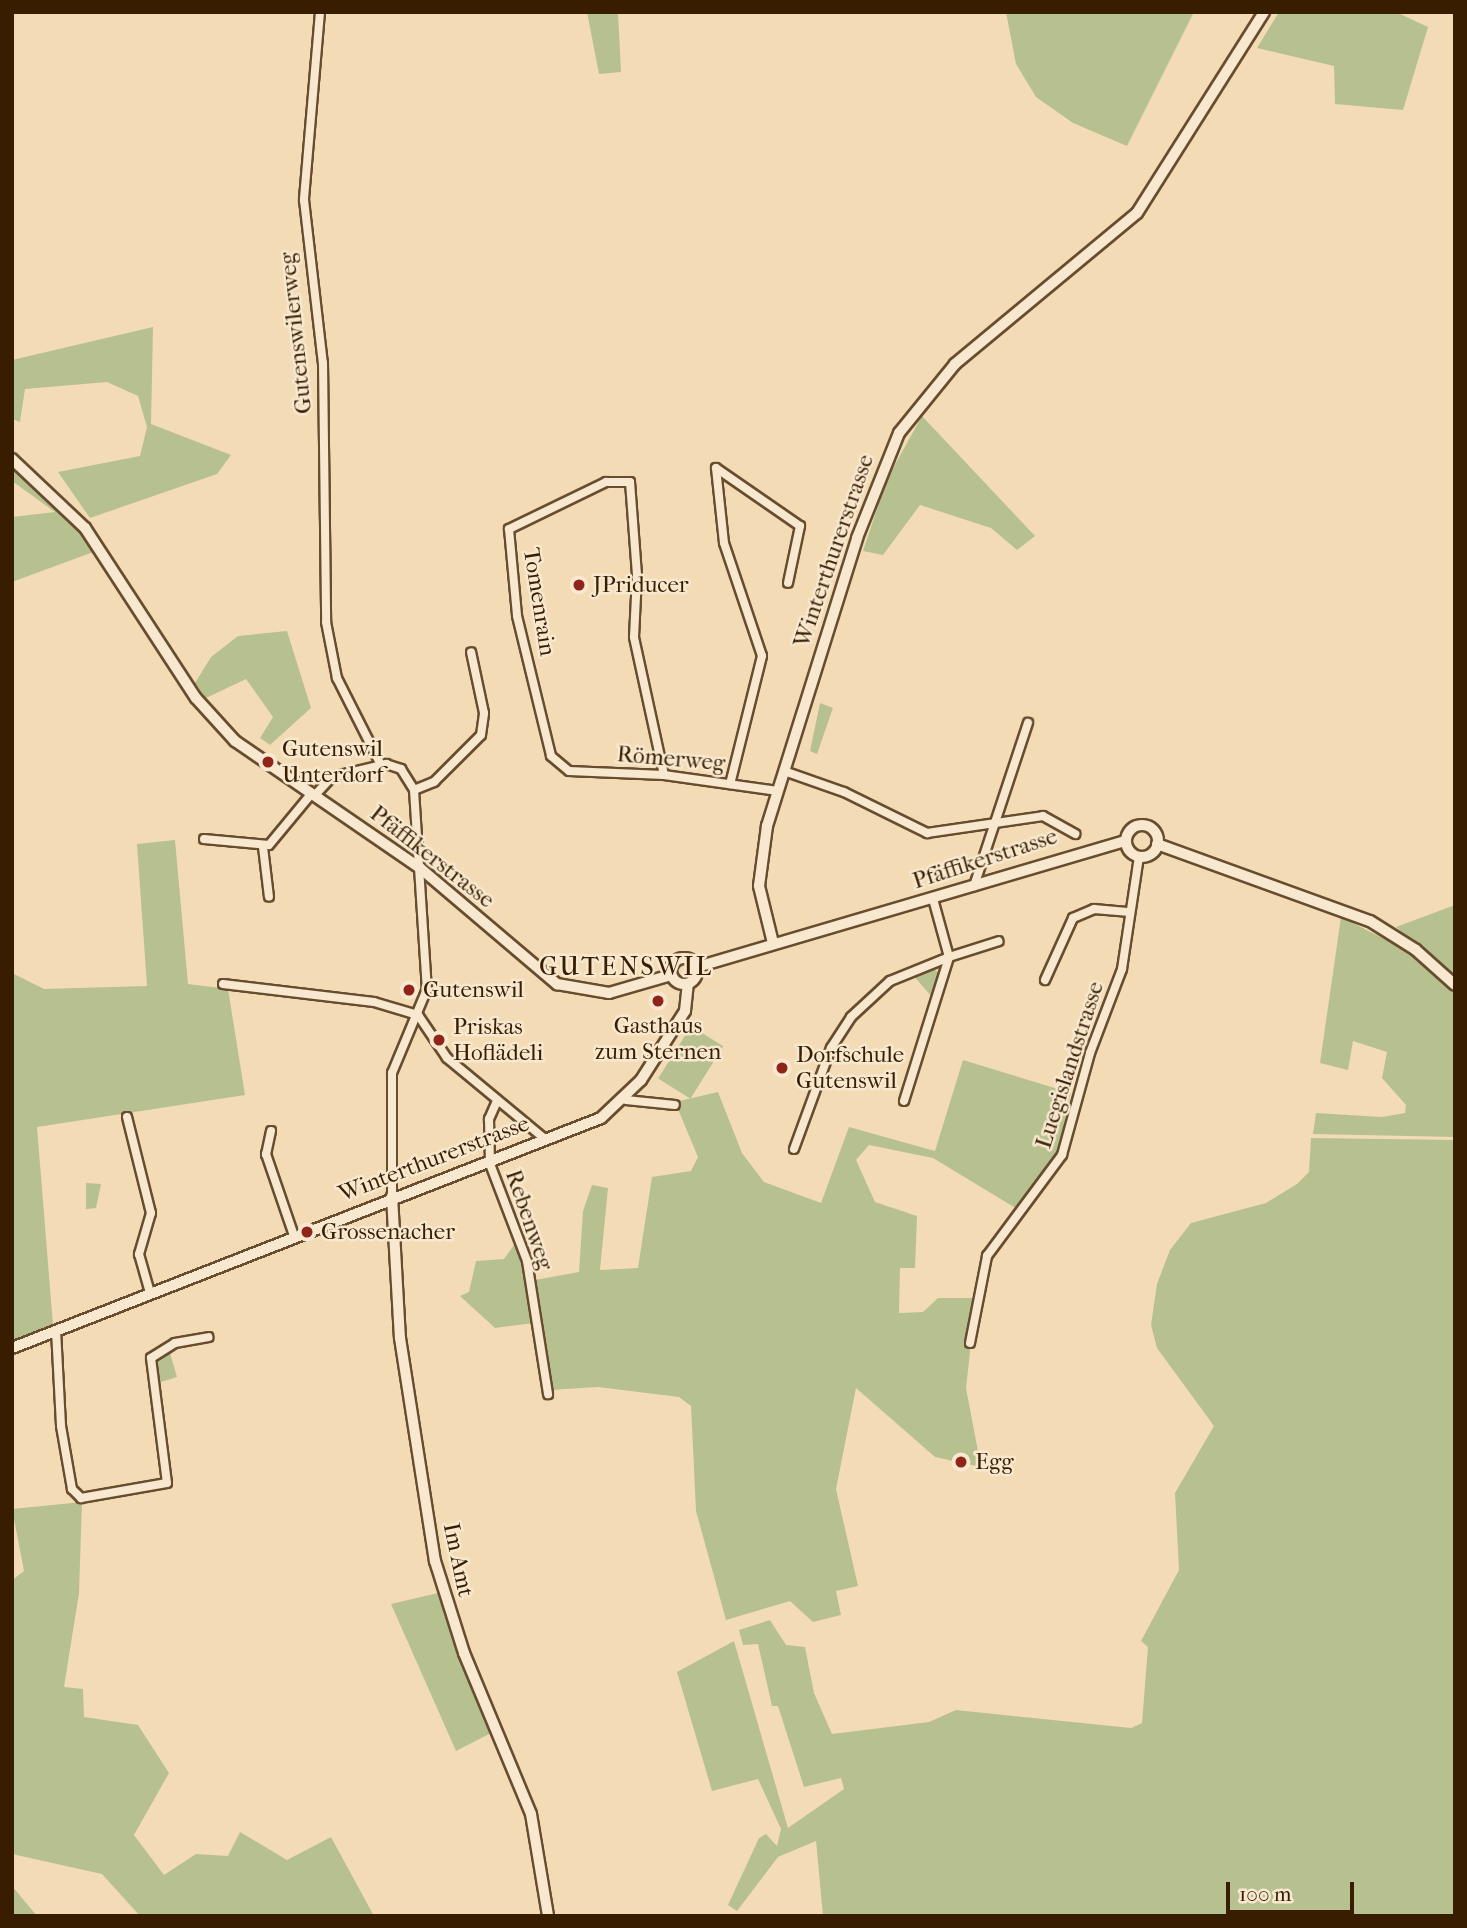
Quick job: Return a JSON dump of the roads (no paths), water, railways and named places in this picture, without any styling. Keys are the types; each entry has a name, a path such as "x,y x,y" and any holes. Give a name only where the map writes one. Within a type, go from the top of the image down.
{"main road":[{"name":"Winterthurerstrasse","path":"772,943 760,869 778,791 872,494 906,421 967,354 1136,213 1264,12"},
{"name":"Pfäffikerstrasse","path":"12,458 85,528 211,717 313,794 420,869 557,984 610,993 671,975 680,958 697,967 1126,841 1142,825 1154,832 1157,844 1377,925 1455,985"},
{"path":"1126,841 1139,857 1157,844"},
{"name":"Winterthurerstrasse","path":"12,1348 294,1236 490,1153 545,1139 601,1118 626,1100 685,1011 688,984 697,967"},
{"path":"671,975 688,984"}],"street":[{"name":"Gutenswilerweg","path":"320,12 304,200 323,363 330,651 343,695 381,765"},
{"path":"730,784 761,656 724,542 716,468 800,526 788,583"},
{"name":"Tomenrain","path":"560,767 551,756 517,616 509,529 606,482 630,482 634,637 664,775"},
{"path":"414,790 443,774 481,735 484,713 471,652"},
{"path":"974,886 1028,723"},
{"path":"262,847 332,777 381,765 401,769 414,790 427,989 390,1086 392,1196"},
{"name":"Römerweg","path":"560,767 664,775 778,791"},
{"path":"784,771 844,792 921,832 1043,817 1075,834"},
{"path":"204,839 262,847"},
{"path":"262,847 268,897"},
{"name":"Luegislandstrasse","path":"970,1343 987,1256 1062,1155 1083,1073 1122,969 1139,857"},
{"path":"904,1101 948,957 933,899"},
{"path":"1045,979 1073,918 1094,909 1130,912"},
{"path":"794,1149 831,1048 851,1017 890,981 948,957 999,941"},
{"path":"223,984 374,1002 418,1015 439,1050 545,1139"},
{"path":"626,1100 675,1105"},
{"name":"Rebenweg","path":"497,1101 489,1119 490,1153 527,1261 548,1394"},
{"path":"127,1117 151,1213 139,1254 150,1293"},
{"path":"271,1131 266,1154 294,1236"},
{"name":"Im Amt","path":"392,1196 400,1338 435,1561 464,1653 530,1814 548,1916"},
{"path":"56,1330 61,1426 72,1489 81,1498 167,1483 151,1358 175,1343 208,1337"}],"place":[{"name":"JPriducer","path":"579,585"},
{"name":"Gutenswil Unterdorf","path":"268,762"},
{"name":"Gutenswil","path":"409,990"},
{"name":"Gasthaus zum Sternen","path":"658,1001"},
{"name":"Priskas Hoflädeli","path":"439,1040"},
{"name":"Dorfschule Gutenswil","path":"782,1068"},
{"name":"Grossenacher","path":"307,1232"},
{"name":"Egg","path":"961,1462"}],"district":[{"name":"GUTENSWIL","path":"626,967"}]}
